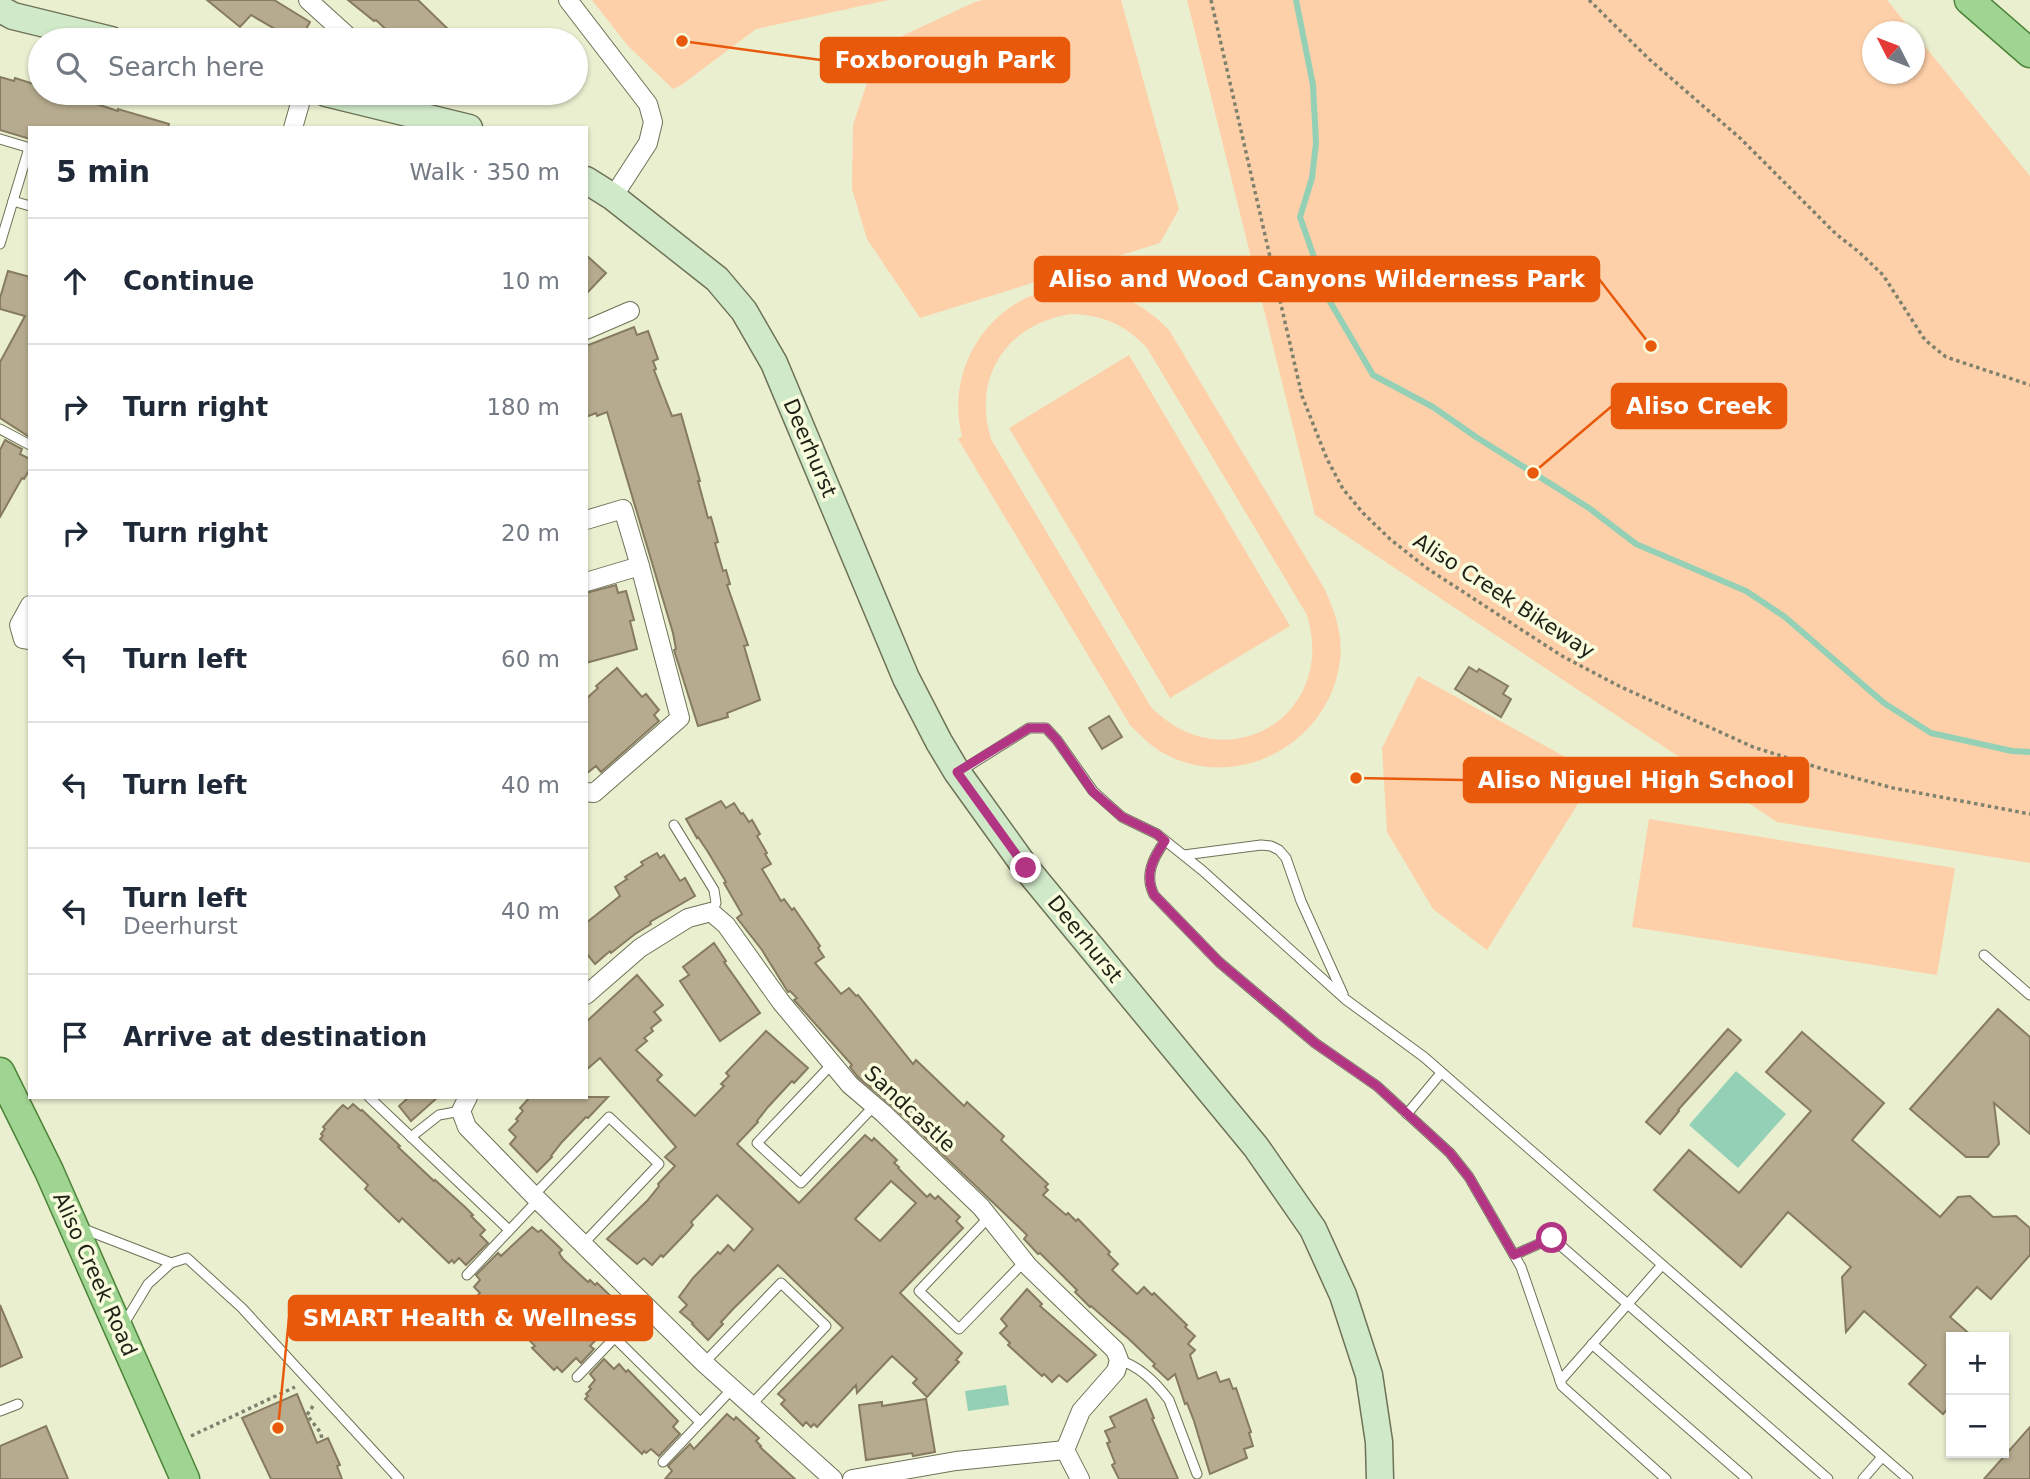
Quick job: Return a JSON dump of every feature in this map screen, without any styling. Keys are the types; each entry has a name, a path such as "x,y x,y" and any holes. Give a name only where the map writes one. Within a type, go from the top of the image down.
{"main road":[{"path":"1969,0 2030,53"},
{"name":"Aliso Creek Road","path":"0,1072 73,1224 185,1479"}],"street":[{"path":"308,0 339,28"},
{"path":"568,0 648,104 653,122 648,143 614,197"},
{"path":"0,9 13,16 62,28"},
{"path":"294,126 300,105"},
{"path":"365,105 404,119 455,126"},
{"name":"Deerhurst","path":"588,181 614,197 717,279 744,311 774,363 906,678 957,772 1026,868 1256,1147 1313,1229 1343,1295 1369,1374 1379,1442 1380,1479"},
{"path":"588,329 630,311"},
{"path":"588,519 624,509 680,718 594,793 588,792"},
{"path":"588,581 640,566"},
{"path":"28,609 19,625 23,639 28,640"},
{"path":"588,993 640,948 688,918 711,912"},
{"name":"Sandcastle","path":"711,912 726,925 781,1003 850,1085 971,1197 1025,1261 1115,1350 1119,1360"},
{"path":"465,1104 467,1127 704,1363 833,1479"},
{"path":"1080,1479 1065,1450 1081,1411 1116,1371 1119,1360"},
{"path":"852,1479 956,1461 1065,1450"}],"lane":[{"path":"0,139 28,148"},
{"path":"0,243 28,151"},
{"path":"13,201 28,205"},
{"path":"0,429 28,444"},
{"path":"957,772 1029,728 1046,728 1093,792 1122,817 1157,834 1184,856 1345,999 1441,1073 1908,1479"},
{"path":"674,825 714,890 716,903 711,912"},
{"path":"1165,841 1150,867 1150,887 1154,895 1219,962 1315,1043 1377,1086 1450,1153 1469,1177 1521,1267 1562,1386 1666,1479"},
{"path":"1184,856 1261,845 1279,850 1286,858 1301,901 1345,999"},
{"path":"1984,955 2030,995"},
{"path":"832,1064 757,1143 801,1183 874,1106"},
{"path":"1408,1114 1441,1073"},
{"path":"371,1099 509,1230"},
{"path":"411,1137 439,1115 465,1104"},
{"path":"467,1275 609,1117 659,1164 584,1243"},
{"path":"989,1217 919,1291 959,1329 1025,1261"},
{"path":"73,1224 171,1263"},
{"path":"1514,1255 1552,1238 1828,1479"},
{"path":"120,1331 148,1284 171,1263 187,1258 242,1308 399,1479"},
{"path":"1560,1381 1662,1265"},
{"path":"704,1363 781,1283 826,1326 752,1405"},
{"path":"578,1377 646,1305"},
{"path":"615,1338 700,1422"},
{"path":"1592,1344 1747,1479"},
{"path":"1119,1360 1132,1364 1169,1400 1197,1474"},
{"path":"663,1462 732,1389"},
{"path":"0,1411 18,1404"},
{"path":"1863,1479 1882,1457"}],"path":[{"name":"Aliso Creek Bikeway","path":"1211,0 1302,396 1326,459 1343,489 1390,540 1428,569 1562,656 1685,718 1753,747 1829,772 1893,788 2030,814"},
{"path":"1589,0 1649,59 1741,139 1836,233 1883,275 1925,340 1946,357 2030,385"},
{"path":"170,1446 297,1387"},
{"path":"314,1405 307,1415 321,1433 322,1441"}],"shaded area":[{"path":"592,0 888,0 756,29 673,89 628,46"},
{"path":"983,0 1121,0 1179,209 1160,243 920,318 867,239 852,189 853,125 872,68 904,35"},
{"path":"1187,0 1887,0 1904,21 1862,21 1862,84 1925,84 1925,46 2030,176 2030,863 1777,822 1315,515"},
{"path":"1070,287 1098,290 1124,298 1147,311 1169,330 1328,597 1335,614 1340,641 1340,660 1332,690 1318,717 1298,738 1273,754 1245,764 1216,767 1187,763 1158,750 1130,725 958,439 962,436 958,414 963,372 982,334 1014,305 1038,293","holes":["1071,314 1093,316 1122,327 1147,348 1307,615 1312,651 1306,683 1291,709 1269,727 1241,738 1211,739 1181,729 1151,707 991,439 986,416 986,394 991,374 1000,357 1013,341 1029,329"]},
{"path":"1129,355 1290,626 1170,698 1009,428"},
{"path":"1418,676 1580,765 1586,791 1487,950 1433,909 1387,832 1382,748"},
{"path":"1649,819 1955,868 1937,975 1632,927"},
{"path":"1736,1071 1786,1114 1738,1168 1689,1125"},
{"path":"1006,1385 1009,1405 968,1411 965,1391"}],"building":[{"path":"207,0 274,0 310,22 307,28 273,28 251,15 240,27"},
{"path":"348,0 418,0 447,28 384,28"},
{"path":"0,77 28,82 28,105 100,105 169,124 28,126 28,138 0,130"},
{"path":"588,257 606,273 588,292"},
{"path":"8,271 28,276 28,436 0,418 0,362 25,316 0,309 0,298"},
{"path":"634,327 637,335 648,331 658,359 653,361 654,370 672,416 681,414 708,518 711,517 718,542 715,543 723,571 726,570 730,584 727,585 748,645 744,646 760,700 727,713 728,717 698,726 607,412 588,416 588,345"},
{"path":"5,440 22,449 20,454 28,458 28,472 0,517 0,450"},
{"path":"616,585 618,593 626,591 634,620 630,621 637,649 588,662 588,592"},
{"path":"1469,667 1477,672 1479,669 1508,686 1503,694 1511,699 1501,717 1455,689"},
{"path":"617,668 642,697 646,694 659,710 654,715 659,721 601,772 596,766 588,772 588,697 598,688 596,686"},
{"path":"1109,716 1122,737 1102,749 1089,728"},
{"path":"721,801 726,808 734,803 749,822 752,820 771,864 762,869 781,901 784,899 792,910 794,908 820,946 818,948 824,957 815,963 841,994 849,988 858,995 913,1064 916,1060 964,1106 967,1102 1004,1136 1001,1140 1048,1184 1045,1187 1048,1190 1043,1195 1066,1215 1068,1213 1076,1221 1078,1219 1110,1252 1108,1254 1118,1264 1112,1270 1137,1294 1144,1287 1152,1295 1154,1293 1187,1325 1185,1327 1195,1336 1188,1344 1195,1350 1190,1355 1198,1379 1216,1372 1220,1382 1229,1379 1233,1389 1236,1388 1251,1432 1249,1433 1253,1446 1244,1449 1247,1458 1210,1474 1194,1421 1175,1374 1168,1380 1130,1340 1090,1307 1075,1292 1077,1290 1024,1239 1027,1235 858,1077 850,1067 852,1065 794,1000 797,998 788,992 762,950 737,918 742,914 724,883 726,882 686,819"},
{"path":"657,853 660,858 664,855 680,881 685,878 695,896 650,922 651,924 595,964 588,955 588,921 620,896 615,887 643,865 641,862"},
{"path":"714,943 760,1013 720,1041 680,981 689,975 683,967"},
{"path":"637,975 663,1005 654,1012 661,1020 644,1038 647,1041 636,1050 662,1075 657,1080 695,1116 724,1086 721,1084 729,1076 726,1073 766,1031 808,1068 794,1083 792,1081 737,1144 799,1203 865,1135 872,1141 874,1138 897,1160 894,1163 898,1168 927,1197 930,1194 935,1199 938,1196 960,1217 956,1221 963,1228 900,1293 962,1353 956,1360 959,1362 927,1397 913,1383 917,1379 892,1356 857,1393 856,1385 817,1427 814,1424 811,1427 806,1422 803,1426 781,1404 785,1400 778,1394 843,1328 778,1265 734,1308 708,1340 680,1312 687,1305 679,1297 718,1252 720,1254 728,1245 734,1251 753,1229 717,1195 691,1222 693,1225 688,1231 652,1265 644,1258 637,1264 607,1239 647,1201 675,1166 665,1157 676,1147 600,1058 588,1068 588,1020","holes":["891,1181 916,1203 880,1241 855,1219"]},
{"path":"1998,1009 2030,1037 2030,1134 1994,1103 1999,1144 1988,1157 1966,1157 1910,1109"},
{"path":"1728,1029 1741,1040 1660,1134 1646,1122"},
{"path":"1802,1032 1884,1103 1852,1140 1940,1217 1958,1197 1970,1196 1993,1217 2016,1216 2030,1228 2030,1255 1991,1299 1977,1287 1950,1317 1967,1332 1946,1332 1946,1411 1943,1414 1909,1384 1926,1365 1864,1311 1846,1332 1842,1277 1851,1267 1788,1212 1741,1267 1654,1190 1689,1150 1739,1193 1811,1111 1766,1072"},
{"path":"608,1097 562,1142 537,1172 510,1144 516,1137 509,1130 523,1111 520,1108 528,1099"},
{"path":"407,1099 436,1099 411,1121 399,1106"},
{"path":"353,1104 465,1207 485,1230 480,1235 488,1243 466,1265 459,1258 454,1263 452,1260 449,1263 402,1218 399,1222 365,1189 368,1185 320,1139 325,1129 323,1127 338,1110 343,1105 348,1109"},
{"path":"532,1227 538,1232 541,1230 556,1244 562,1250 559,1253 563,1259 588,1282 590,1280 595,1285 597,1283 619,1304 615,1308 620,1313 590,1346 594,1349 581,1363 576,1358 562,1372 557,1367 554,1370 532,1348 535,1346 530,1341 532,1339 509,1317 506,1319 500,1314 498,1316 477,1296 480,1293 474,1287 480,1280 476,1275 498,1253 501,1256"},
{"path":"1027,1289 1042,1304 1040,1306 1096,1355 1067,1382 1059,1375 1052,1382 1044,1374 1042,1376 1008,1345 1010,1343 1000,1333 1007,1326 1001,1319"},
{"path":"0,1305 22,1357 0,1367"},
{"path":"604,1359 614,1369 619,1364 626,1372 628,1370 678,1421 673,1427 680,1434 659,1456 651,1449 642,1454 585,1399 595,1380 590,1374"},
{"path":"297,1394 317,1443 328,1438 340,1465 337,1466 342,1479 271,1479 242,1418"},
{"path":"926,1399 935,1452 866,1460 859,1405 882,1402 882,1406"},
{"path":"1146,1399 1178,1479 1119,1479 1112,1465 1115,1463 1105,1431 1115,1427 1110,1417"},
{"path":"727,1414 734,1420 736,1417 759,1438 756,1441 760,1447 795,1479 665,1479 672,1471 668,1466 690,1444 694,1449"},
{"path":"46,1426 68,1479 0,1479 0,1446"},
{"path":"2030,1427 2030,1479 1984,1479 2003,1458 2009,1458 2009,1451"}],"waterway":[{"path":"1296,0 1313,85 1316,143 1312,178 1300,217 1329,300 1373,375 1433,407 1589,508 1636,544 1746,591 1785,617 1884,703 1931,733 2012,751 2030,752"}],"place":[{"name":"Foxborough Park","path":"682,41"},
{"name":"Aliso and Wood Canyons Wilderness Park","path":"1651,346"},
{"name":"Aliso Creek","path":"1533,473"},
{"name":"Aliso Niguel High School","path":"1356,778"},
{"name":"SMART Health & Wellness","path":"278,1428"}],"route":[{"path":"1026,868 957,772 1029,728 1046,728 1093,792 1122,817 1157,834 1165,841 1150,867 1150,887 1154,895 1219,962 1315,1043 1377,1086 1450,1153 1469,1177 1514,1255 1552,1238"}]}
